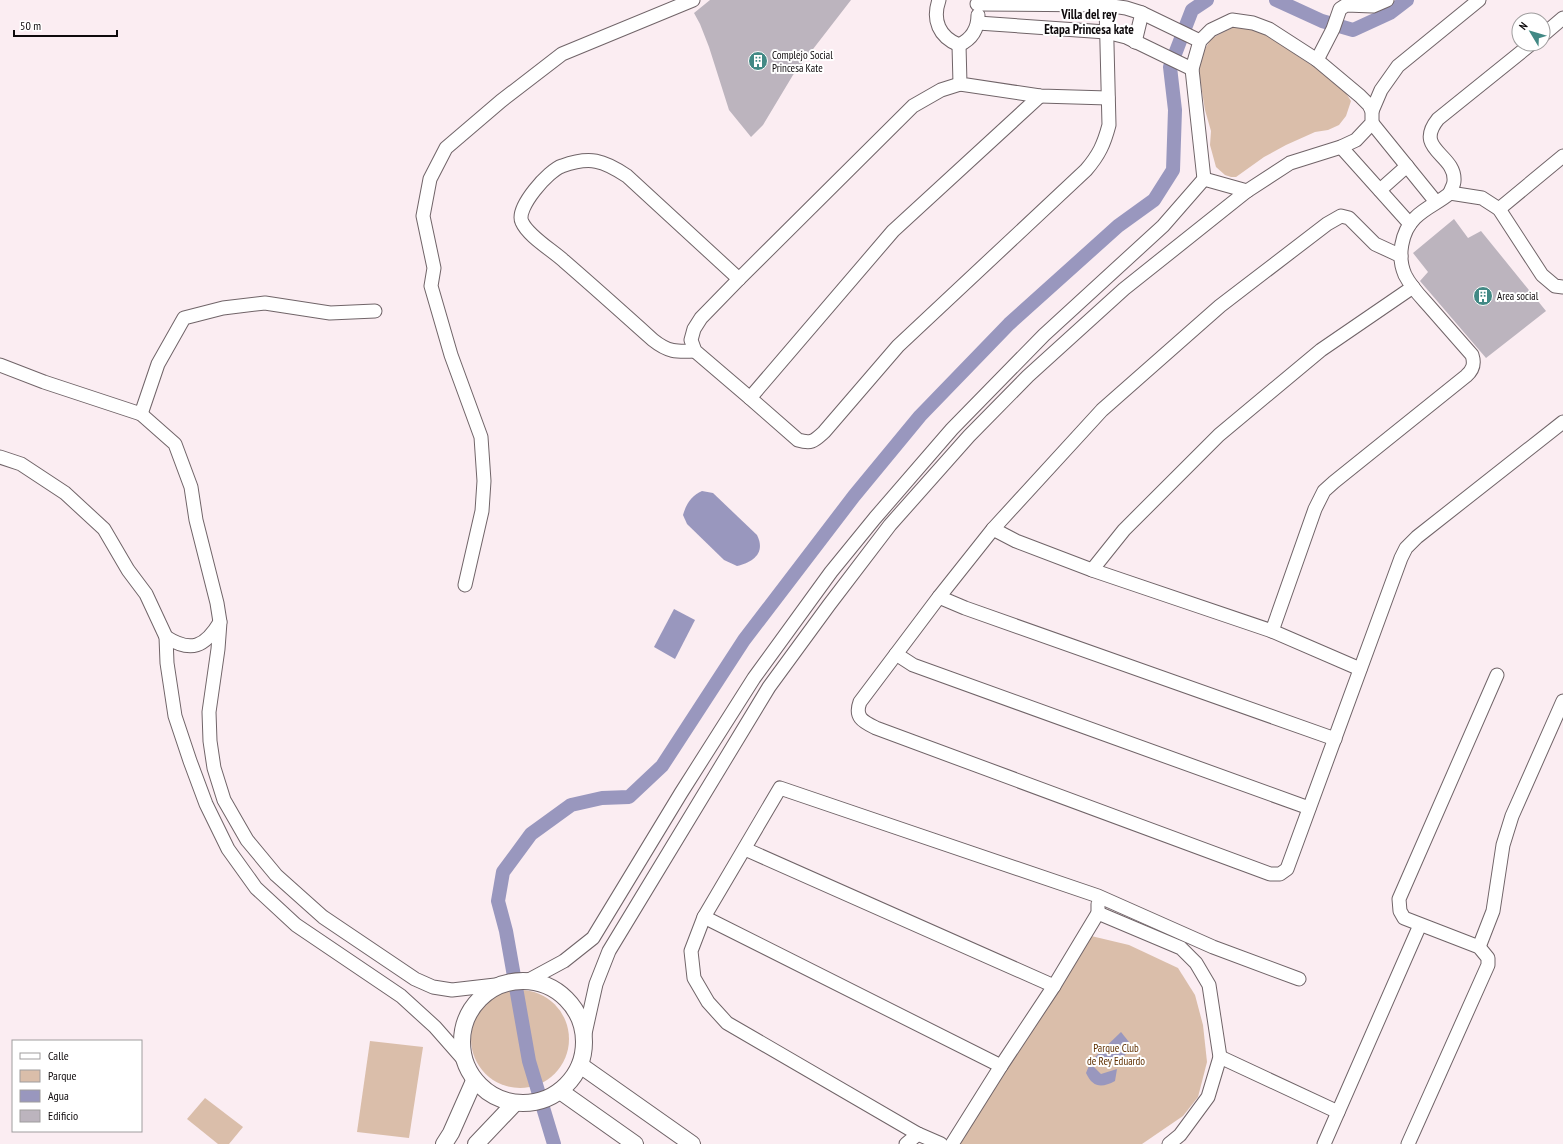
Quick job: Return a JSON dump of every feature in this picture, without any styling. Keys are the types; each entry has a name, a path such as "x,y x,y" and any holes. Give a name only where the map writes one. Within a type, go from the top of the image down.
{"street":[{"path":"465,585 482,511 484,481 481,437 451,355 431,286 434,268 423,216 430,179 446,148 562,54 693,0"},
{"path":"939,0 936,9 936,22 944,34 951,41 959,45 966,42 975,32 978,23 976,2 1106,5 1126,8 1142,13 1200,41"},
{"path":"1317,60 1333,29 1340,9 1347,2 1374,6 1387,0"},
{"path":"0,457 21,464 65,493 104,530 128,570 146,594 166,637 167,663 175,716 206,804 228,849 256,888 296,925 401,996 435,1026 464,1060 474,1081 492,1096 515,1104 539,1102 560,1091 580,1065 584,1038 596,984 613,944 769,687 829,605 890,526 969,436 1028,376 1124,289 1247,191 1290,163 1341,147 1356,140 1372,117 1380,90 1398,66 1479,0"},
{"path":"1106,5 1109,125 1104,143 1097,157 1086,170 898,346 824,432 814,441 807,443 798,440 695,351 691,340 694,328 701,318 913,106 941,90 960,84 1040,96 1108,98"},
{"path":"1135,42 1142,13"},
{"path":"1551,28 1563,18"},
{"path":"0,365 44,382 141,414 175,444 191,487 196,520 216,596 220,622 217,661 209,712 210,741 214,768 224,800 247,840 276,875 322,917 415,979 433,988 452,990 527,981 564,961 593,938 681,793 754,678 831,572 875,518 952,429 1044,335 1163,226 1204,180 1192,69 1200,41 1211,30 1232,20 1253,23 1269,29 1317,60 1360,96 1368,105 1372,117 1407,166 1436,202"},
{"path":"978,23 1117,34 1192,69"},
{"path":"959,45 960,84"},
{"path":"1272,631 1315,509 1324,491 1466,376 1472,369 1474,364 1472,355 1413,287 1405,274 1401,256 1404,238 1410,224 1418,215 1436,202 1445,198 1450,193 1454,181 1453,171 1430,143 1432,126 1438,119 1521,52"},
{"path":"750,398 893,231 1040,96"},
{"path":"1341,147 1410,224"},
{"path":"1500,209 1563,156"},
{"path":"695,351 675,352 662,347 563,260 525,229 521,220 521,212 531,194 557,167 577,161 594,161 612,165 627,176 739,279"},
{"path":"1380,190 1407,166"},
{"path":"1204,180 1247,191"},
{"path":"1450,193 1474,195 1500,209 1542,275 1555,286 1563,287"},
{"path":"1401,256 1375,244 1349,218 1340,216 1220,306 1102,410 993,529 939,597 863,698 858,707 858,712 862,720 884,731 1274,875 1280,874 1287,869 1401,558 1411,542 1563,422"},
{"path":"1092,570 1124,530 1219,435 1321,350 1413,287"},
{"path":"141,414 158,364 184,318 223,308 265,303 330,313 375,311"},
{"path":"993,529 1016,541 1092,570 1272,631 1360,669"},
{"path":"939,597 965,608 1335,739"},
{"path":"166,637 177,644 191,646 201,644 214,632 220,622"},
{"path":"896,654 914,665 1309,808"},
{"path":"1408,1144 1488,965 1488,958 1479,947 1404,918 1400,911 1399,899 1497,675"},
{"path":"1479,947 1493,911 1503,845 1512,816 1563,701"},
{"path":"941,1144 918,1134 727,1023 708,1002 694,978 691,951 704,917 780,788 1098,896 1213,947 1299,979"},
{"path":"745,849 1054,986"},
{"path":"952,1144 1054,986 1098,913 1098,896"},
{"path":"1098,913 1181,948 1196,963 1209,985 1220,1057 1208,1097 1180,1135 1169,1144"},
{"path":"704,917 1001,1066"},
{"path":"1324,1144 1420,925"},
{"path":"527,981 555,990 575,1010 584,1038"},
{"path":"464,1060 462,1036 468,1014 483,995 504,984"},
{"path":"1220,1057 1338,1112"},
{"path":"580,1065 692,1144"},
{"path":"444,1144 451,1133 474,1081"},
{"path":"560,1091 636,1144"},
{"path":"476,1144 515,1104"},
{"path":"906,1144 918,1134"}],"green space":[{"path":"1242,27 1262,32 1329,77 1344,90 1351,101 1346,116 1339,125 1328,130 1315,132 1286,145 1264,157 1236,177 1231,177 1225,175 1216,167 1210,145 1211,131 1205,110 1199,73 1200,60 1212,38 1232,28"},
{"name":"Parque Club de Rey Eduardo","path":"1087,935 1129,945 1178,968 1195,995 1203,1025 1207,1062 1198,1097 1183,1116 1142,1144 952,1144"},
{"path":"520,990 539,994 554,1005 565,1020 569,1039 565,1058 554,1073 539,1084 520,1088 501,1084 486,1073 475,1058 471,1039 475,1020 486,1005 501,994"},
{"path":"370,1041 423,1047 409,1138 357,1132"},
{"path":"205,1098 243,1127 229,1144 218,1144 187,1119"}],"water":[{"path":"702,491 713,493 757,535 760,547 759,552 753,559 737,566 724,560 687,524 683,515 686,507 692,497"},
{"path":"674,609 695,620 675,659 654,647"},
{"path":"1121,1032 1133,1047 1118,1062 1103,1066 1095,1057"},
{"path":"1090,1063 1101,1074 1117,1069 1115,1081 1102,1086 1092,1082 1086,1073"}],"building":[{"name":"Complejo Social Princesa Kate","path":"710,0 851,0 793,75 763,125 751,137 729,110 709,47 694,13"},
{"name":"Area social","path":"1454,219 1468,238 1481,231 1546,311 1486,358 1420,281 1428,272 1413,253"}],"waterway":[{"path":"554,1144 529,1061 506,931 498,901 503,872 531,834 571,805 602,798 629,797 662,766 744,640 854,496 920,416 1009,324 1118,226 1154,200 1173,170 1175,110 1170,67 1192,10 1207,0"},
{"path":"1276,0 1322,21 1353,30 1390,13 1407,0"}],"place":[{"name":"Complejo Social Princesa Kate","path":"758,61"},
{"name":"Area social","path":"1483,296"}],"district":[{"name":"Villa del rey Etapa Princesa kate","path":"1089,22"}]}
